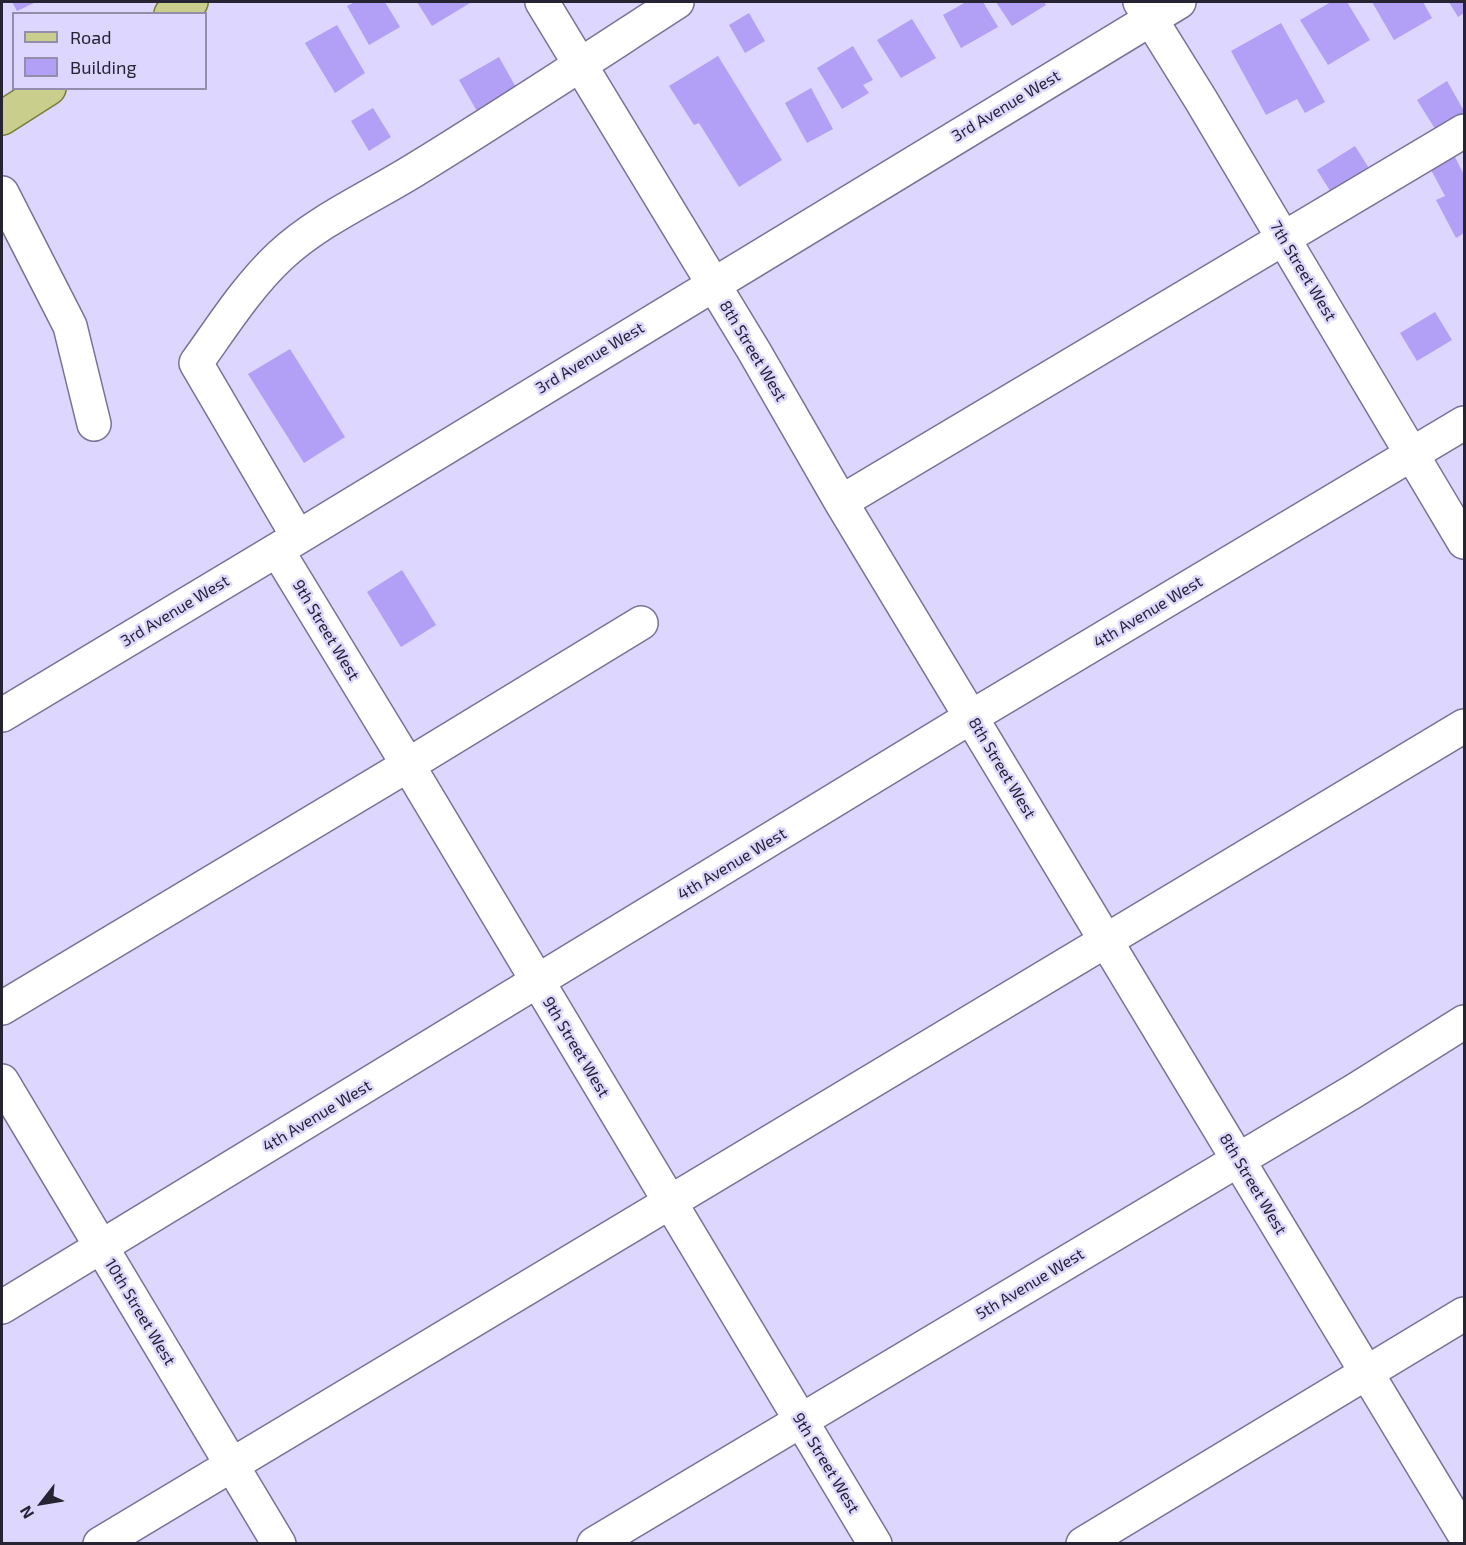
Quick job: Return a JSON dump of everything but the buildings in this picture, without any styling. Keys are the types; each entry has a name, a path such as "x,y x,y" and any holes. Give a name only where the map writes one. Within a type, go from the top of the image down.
{"main road":[{"path":"174,12 191,2"},
{"path":"2,118 46,90"}],"street":[{"name":"8th Street West","path":"542,2 1464,1534"},
{"path":"580,65 676,2"},
{"name":"3rd Avenue West","path":"2,715 713,284 1145,10 1179,2"},
{"name":"7th Street West","path":"1145,10 1464,542"},
{"name":"9th Street West","path":"580,65 396,182 333,215 280,256 238,305 196,363 287,544 408,765 875,1544"},
{"path":"841,502 1464,131"},
{"path":"2,193 70,326 94,424"},
{"name":"4th Avenue West","path":"2,1307 971,717 1464,423"},
{"path":"2,1008 641,623"},
{"path":"100,1544 1464,726"},
{"name":"5th Avenue West","path":"594,1544 1239,1160 1464,1022"},
{"name":"10th Street West","path":"2,1081 279,1544"},
{"path":"1083,1544 1464,1314"}]}
